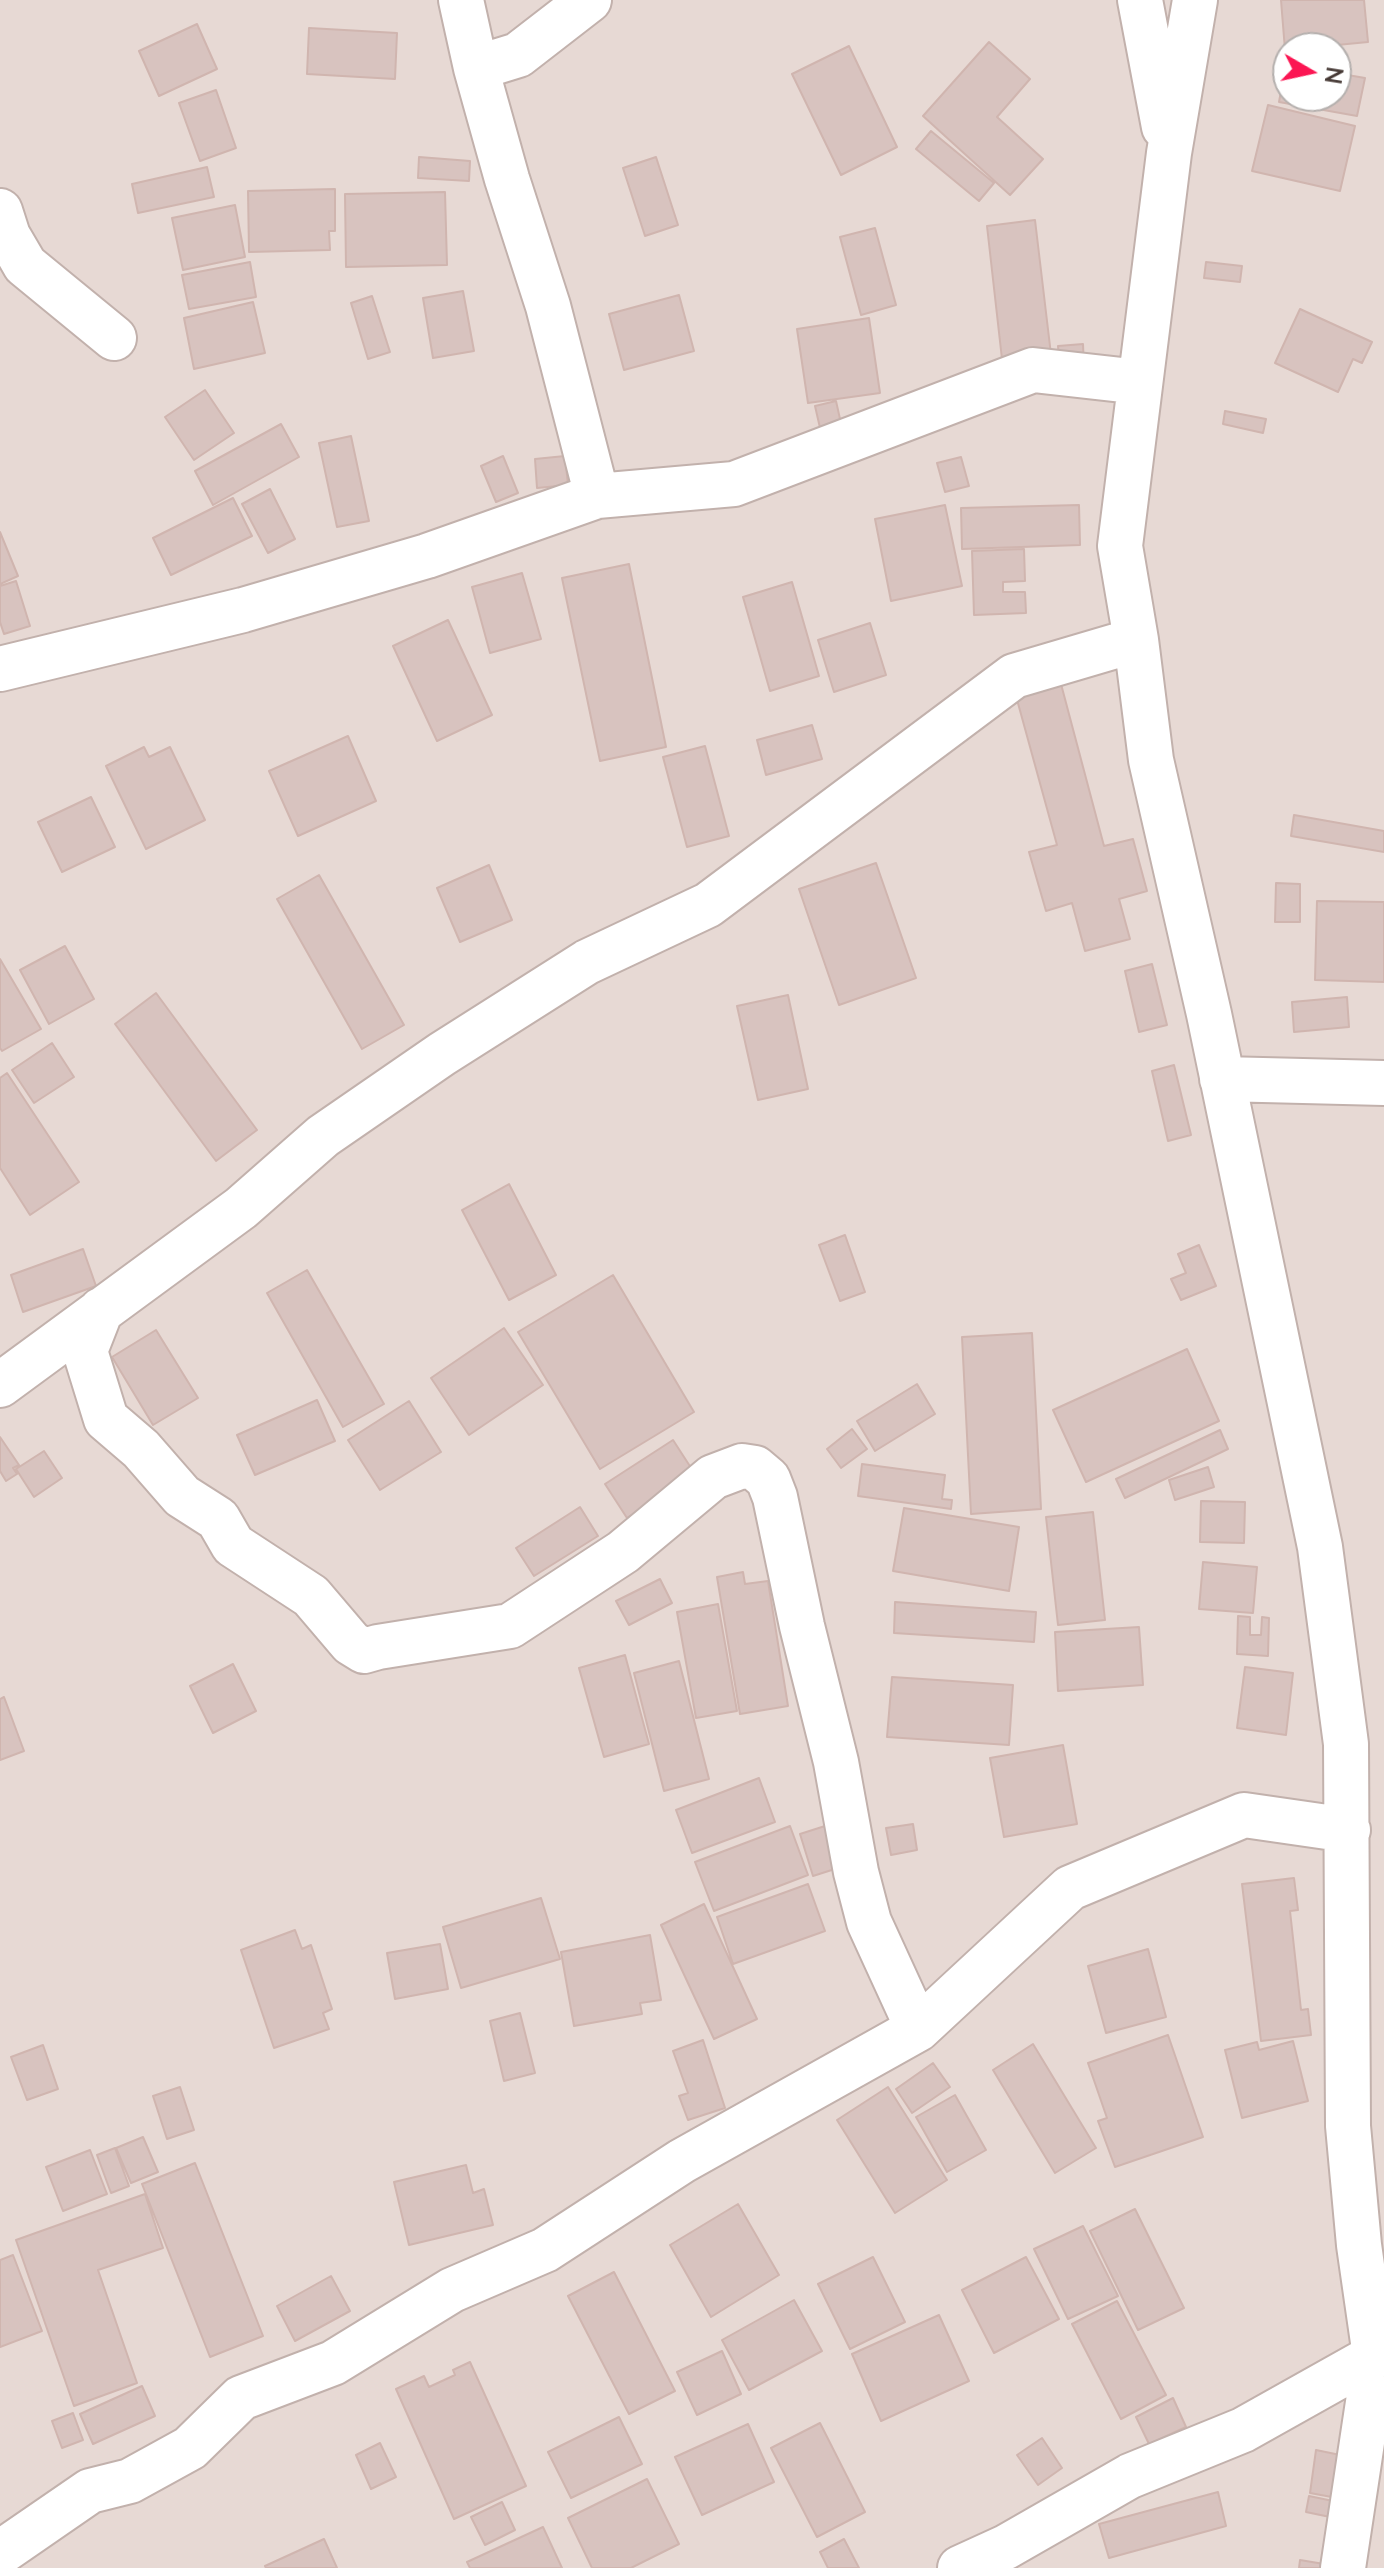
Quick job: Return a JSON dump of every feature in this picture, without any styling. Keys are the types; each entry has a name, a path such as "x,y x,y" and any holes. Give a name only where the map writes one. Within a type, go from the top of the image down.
{"street":[{"path":"461,0 476,68 507,179 548,306 597,496"},
{"path":"476,68 518,55 589,0"},
{"path":"1140,0 1169,153"},
{"path":"1183,11 1169,153 1120,546 1151,760 1222,1079 1320,1547 1346,1744 1348,2126 1371,2245 1375,2356 1343,2568"},
{"path":"0,211 8,236 25,265 114,338"},
{"path":"0,669 243,610 427,556 597,496 734,484 1033,370 1140,382"},
{"path":"0,1385 241,1208 323,1136 442,1054 587,962 708,905 1014,676 1136,640"},
{"path":"1222,1079 1384,1083"},
{"path":"101,1310 85,1351 106,1419 141,1449 182,1496 218,1519 233,1545 311,1596 351,1643 364,1651 510,1626 623,1552 713,1477 742,1466 755,1468 768,1479 775,1497 802,1626 836,1762 856,1872 869,1922 918,2029"},
{"path":"0,2553 90,2491 130,2481 190,2448 241,2398 333,2363 452,2290 545,2250 682,2161 918,2029 1070,1888 1244,1815 1348,1830"},
{"path":"960,2568 1006,2547 1130,2476 1243,2430 1375,2356"}],"shaded area":[{"path":"0,0 1384,0 1384,2568 0,2568"}],"building":[{"path":"1281,0 1364,0 1368,42 1352,44 1352,32 1284,32"},
{"path":"197,24 217,69 159,96 139,51"},
{"path":"309,28 397,33 395,79 307,74"},
{"path":"989,42 1030,79 997,117 1043,159 1010,195 923,116"},
{"path":"849,46 897,147 841,175 792,74"},
{"path":"1352,76 1365,78 1357,116 1335,112 1352,112"},
{"path":"216,90 236,148 200,161 179,103"},
{"path":"1268,105 1272,106 1272,112 1297,112 1355,126 1340,191 1252,171"},
{"path":"931,131 994,183 979,201 916,149"},
{"path":"419,157 470,161 469,181 418,178"},
{"path":"656,157 678,225 645,236 623,168"},
{"path":"207,167 214,197 138,213 132,184"},
{"path":"335,189 335,231 329,231 330,250 249,252 248,191"},
{"path":"445,192 447,265 346,267 345,194"},
{"path":"235,205 245,257 183,270 172,218"},
{"path":"1035,220 1052,363 1003,368 987,226"},
{"path":"875,228 896,305 861,315 840,237"},
{"path":"250,262 256,297 189,309 182,275"},
{"path":"1206,262 1242,266 1240,282 1204,278"},
{"path":"463,291 474,351 433,358 423,298"},
{"path":"679,295 694,351 624,370 609,314"},
{"path":"372,296 390,352 368,359 351,303"},
{"path":"253,302 265,353 194,369 184,318"},
{"path":"1300,309 1372,342 1362,363 1353,359 1338,392 1275,363"},
{"path":"869,318 880,393 808,403 797,329"},
{"path":"1083,344 1084,369 1060,370 1058,346"},
{"path":"205,390 234,433 194,460 165,417"},
{"path":"836,401 844,437 823,441 815,406"},
{"path":"1225,411 1266,419 1263,433 1223,424"},
{"path":"281,424 299,457 213,505 195,471"},
{"path":"351,436 369,521 337,527 319,443"},
{"path":"503,456 518,493 496,502 481,466"},
{"path":"565,456 568,485 537,488 535,459"},
{"path":"961,457 969,486 945,492 937,463"},
{"path":"270,489 295,539 268,553 242,504"},
{"path":"233,498 252,536 171,575 153,538"},
{"path":"945,505 962,586 891,601 875,519"},
{"path":"1079,505 1080,545 962,549 961,508"},
{"path":"0,532 18,576 0,584"},
{"path":"1024,549 1025,581 1003,582 1003,592 1025,592 1026,613 974,615 972,551"},
{"path":"629,564 666,747 600,761 562,578"},
{"path":"522,573 541,639 490,653 472,587"},
{"path":"16,581 30,626 4,634 0,622 0,586"},
{"path":"792,582 819,676 770,691 743,597"},
{"path":"448,620 492,715 437,741 393,646"},
{"path":"870,623 886,675 834,692 818,640"},
{"path":"1061,684 1104,846 1133,839 1147,891 1119,899 1130,939 1085,951 1072,903 1046,911 1029,852 1057,845 1016,696"},
{"path":"812,725 822,759 766,775 757,740"},
{"path":"348,736 376,801 298,836 269,771"},
{"path":"705,746 729,836 687,847 663,757"},
{"path":"144,747 149,757 170,747 205,820 146,849 106,766"},
{"path":"91,797 115,847 62,872 38,822"},
{"path":"1294,815 1384,831 1384,852 1291,836"},
{"path":"876,863 916,978 839,1005 799,889"},
{"path":"489,865 512,920 460,942 437,888"},
{"path":"319,875 404,1025 362,1049 277,899"},
{"path":"1276,883 1300,884 1300,922 1275,922"},
{"path":"1317,901 1384,902 1384,982 1315,980"},
{"path":"65,946 94,999 49,1024 20,970"},
{"path":"0,959 41,1029 2,1051 0,1048"},
{"path":"1152,964 1167,1025 1139,1032 1125,971"},
{"path":"156,993 257,1130 216,1161 115,1024"},
{"path":"788,995 808,1089 758,1100 737,1006"},
{"path":"1347,997 1349,1027 1294,1032 1292,1002"},
{"path":"52,1043 74,1077 34,1103 12,1070"},
{"path":"1174,1065 1191,1135 1168,1141 1152,1071"},
{"path":"7,1073 79,1182 30,1215 0,1168 0,1078"},
{"path":"509,1184 556,1275 509,1300 462,1210"},
{"path":"845,1235 865,1292 840,1301 819,1245"},
{"path":"1199,1245 1216,1286 1181,1300 1171,1279 1186,1273 1178,1254"},
{"path":"83,1249 96,1286 23,1312 11,1275"},
{"path":"307,1270 384,1404 343,1427 267,1293"},
{"path":"613,1275 694,1412 600,1469 518,1332"},
{"path":"504,1328 543,1385 469,1435 431,1378"},
{"path":"156,1330 198,1398 153,1425 112,1357"},
{"path":"1032,1333 1041,1509 971,1514 962,1337"},
{"path":"1187,1349 1219,1421 1086,1482 1053,1410"},
{"path":"917,1384 935,1414 875,1451 857,1421"},
{"path":"317,1400 335,1441 255,1475 237,1435"},
{"path":"409,1401 441,1452 380,1490 348,1440"},
{"path":"852,1429 867,1449 841,1468 827,1449"},
{"path":"1220,1430 1228,1449 1125,1498 1116,1479"},
{"path":"0,1437 19,1465 13,1468 17,1474 6,1481 0,1471"},
{"path":"673,1440 695,1474 627,1518 605,1484"},
{"path":"44,1451 62,1478 34,1497 16,1469"},
{"path":"862,1464 945,1475 942,1499 952,1500 951,1509 858,1496"},
{"path":"1208,1467 1214,1487 1175,1500 1169,1480"},
{"path":"1201,1501 1245,1502 1244,1543 1200,1542"},
{"path":"580,1507 598,1536 534,1576 516,1548"},
{"path":"904,1508 1019,1527 1009,1591 893,1571"},
{"path":"1093,1512 1105,1620 1058,1625 1046,1517"},
{"path":"1203,1562 1257,1567 1253,1613 1199,1609"},
{"path":"743,1572 745,1584 768,1581 788,1706 740,1714 717,1577"},
{"path":"660,1579 672,1603 629,1625 616,1601"},
{"path":"895,1602 1036,1612 1034,1642 894,1633"},
{"path":"718,1604 737,1711 696,1718 677,1612"},
{"path":"1238,1616 1250,1617 1250,1635 1261,1635 1262,1617 1269,1618 1268,1656 1237,1654"},
{"path":"1139,1627 1143,1685 1058,1691 1055,1632"},
{"path":"625,1655 649,1744 604,1757 579,1668"},
{"path":"679,1661 709,1779 664,1791 634,1673"},
{"path":"233,1664 256,1711 213,1733 190,1686"},
{"path":"1245,1667 1293,1673 1286,1735 1237,1728"},
{"path":"892,1677 1013,1685 1009,1745 887,1737"},
{"path":"4,1697 24,1751 0,1760 0,1699"},
{"path":"1063,1745 1077,1824 1004,1837 990,1758"},
{"path":"759,1778 775,1822 692,1853 676,1810"},
{"path":"913,1824 917,1850 891,1855 886,1828"},
{"path":"790,1826 808,1875 714,1911 695,1862"},
{"path":"825,1826 838,1868 813,1876 800,1834"},
{"path":"1294,1878 1298,1910 1290,1911 1301,2010 1308,2009 1311,2035 1261,2041 1242,1884"},
{"path":"808,1884 825,1931 733,1964 717,1917"},
{"path":"541,1898 560,1959 461,1988 443,1927"},
{"path":"704,1904 757,2019 714,2039 661,1925"},
{"path":"295,1930 302,1949 311,1945 332,2009 323,2013 329,2029 274,2048 241,1950"},
{"path":"650,1935 661,2000 640,2003 642,2014 574,2026 561,1952"},
{"path":"440,1944 448,1989 395,1999 387,1953"},
{"path":"1148,1949 1166,2017 1106,2033 1088,1966"},
{"path":"520,2013 535,2073 504,2081 490,2021"},
{"path":"1168,2035 1203,2137 1115,2167 1098,2121 1107,2118 1088,2063"},
{"path":"703,2040 725,2108 688,2120 679,2096 688,2093 673,2051"},
{"path":"1293,2041 1308,2101 1242,2118 1225,2050 1257,2042 1259,2050"},
{"path":"1033,2044 1096,2148 1055,2173 993,2070"},
{"path":"43,2045 58,2089 27,2100 11,2057"},
{"path":"933,2063 950,2087 912,2113 896,2089"},
{"path":"180,2087 194,2130 167,2139 153,2096"},
{"path":"888,2087 947,2180 895,2213 837,2120"},
{"path":"955,2095 986,2150 947,2172 916,2117"},
{"path":"143,2137 158,2172 131,2183 116,2148"},
{"path":"115,2148 129,2186 111,2193 97,2155"},
{"path":"90,2150 107,2194 63,2211 46,2167"},
{"path":"195,2163 263,2336 210,2357 142,2184"},
{"path":"466,2165 473,2193 484,2189 493,2225 409,2245 394,2182"},
{"path":"145,2194 163,2248 98,2270 137,2383 74,2406 16,2240"},
{"path":"738,2204 779,2275 711,2317 670,2245"},
{"path":"1135,2209 1184,2308 1138,2330 1090,2231"},
{"path":"1083,2226 1118,2296 1068,2319 1034,2249"},
{"path":"13,2255 42,2331 0,2347 0,2260"},
{"path":"873,2257 905,2322 850,2349 818,2284"},
{"path":"1026,2257 1059,2319 994,2353 962,2290"},
{"path":"614,2272 675,2391 629,2414 568,2296"},
{"path":"331,2276 350,2311 295,2341 277,2306"},
{"path":"794,2300 822,2351 749,2390 722,2340"},
{"path":"1117,2301 1166,2395 1121,2419 1072,2324"},
{"path":"939,2315 969,2381 881,2421 852,2354"},
{"path":"722,2351 741,2394 697,2415 677,2372"},
{"path":"470,2362 526,2486 454,2519 396,2389 424,2376 429,2387 455,2375 453,2370"},
{"path":"142,2386 155,2416 93,2444 80,2414"},
{"path":"1173,2398 1186,2427 1149,2444 1136,2417"},
{"path":"73,2413 83,2440 62,2448 52,2421"},
{"path":"619,2417 642,2464 571,2498 548,2452"},
{"path":"820,2423 865,2512 817,2537 771,2448"},
{"path":"748,2424 774,2482 702,2515 675,2457"},
{"path":"1042,2438 1062,2468 1038,2485 1017,2455"},
{"path":"380,2443 396,2477 371,2489 356,2455"},
{"path":"1316,2450 1345,2456 1337,2498 1310,2493"},
{"path":"647,2479 679,2544 631,2568 592,2568 568,2518"},
{"path":"1218,2492 1226,2526 1109,2558 1099,2524"},
{"path":"1309,2496 1333,2501 1330,2517 1306,2512"},
{"path":"502,2502 515,2530 485,2545 471,2517"},
{"path":"543,2527 562,2568 470,2568 467,2562"},
{"path":"324,2539 337,2568 265,2566"},
{"path":"844,2539 859,2568 828,2568 820,2552"},
{"path":"1300,2560 1336,2566 1336,2568 1299,2568"}]}
